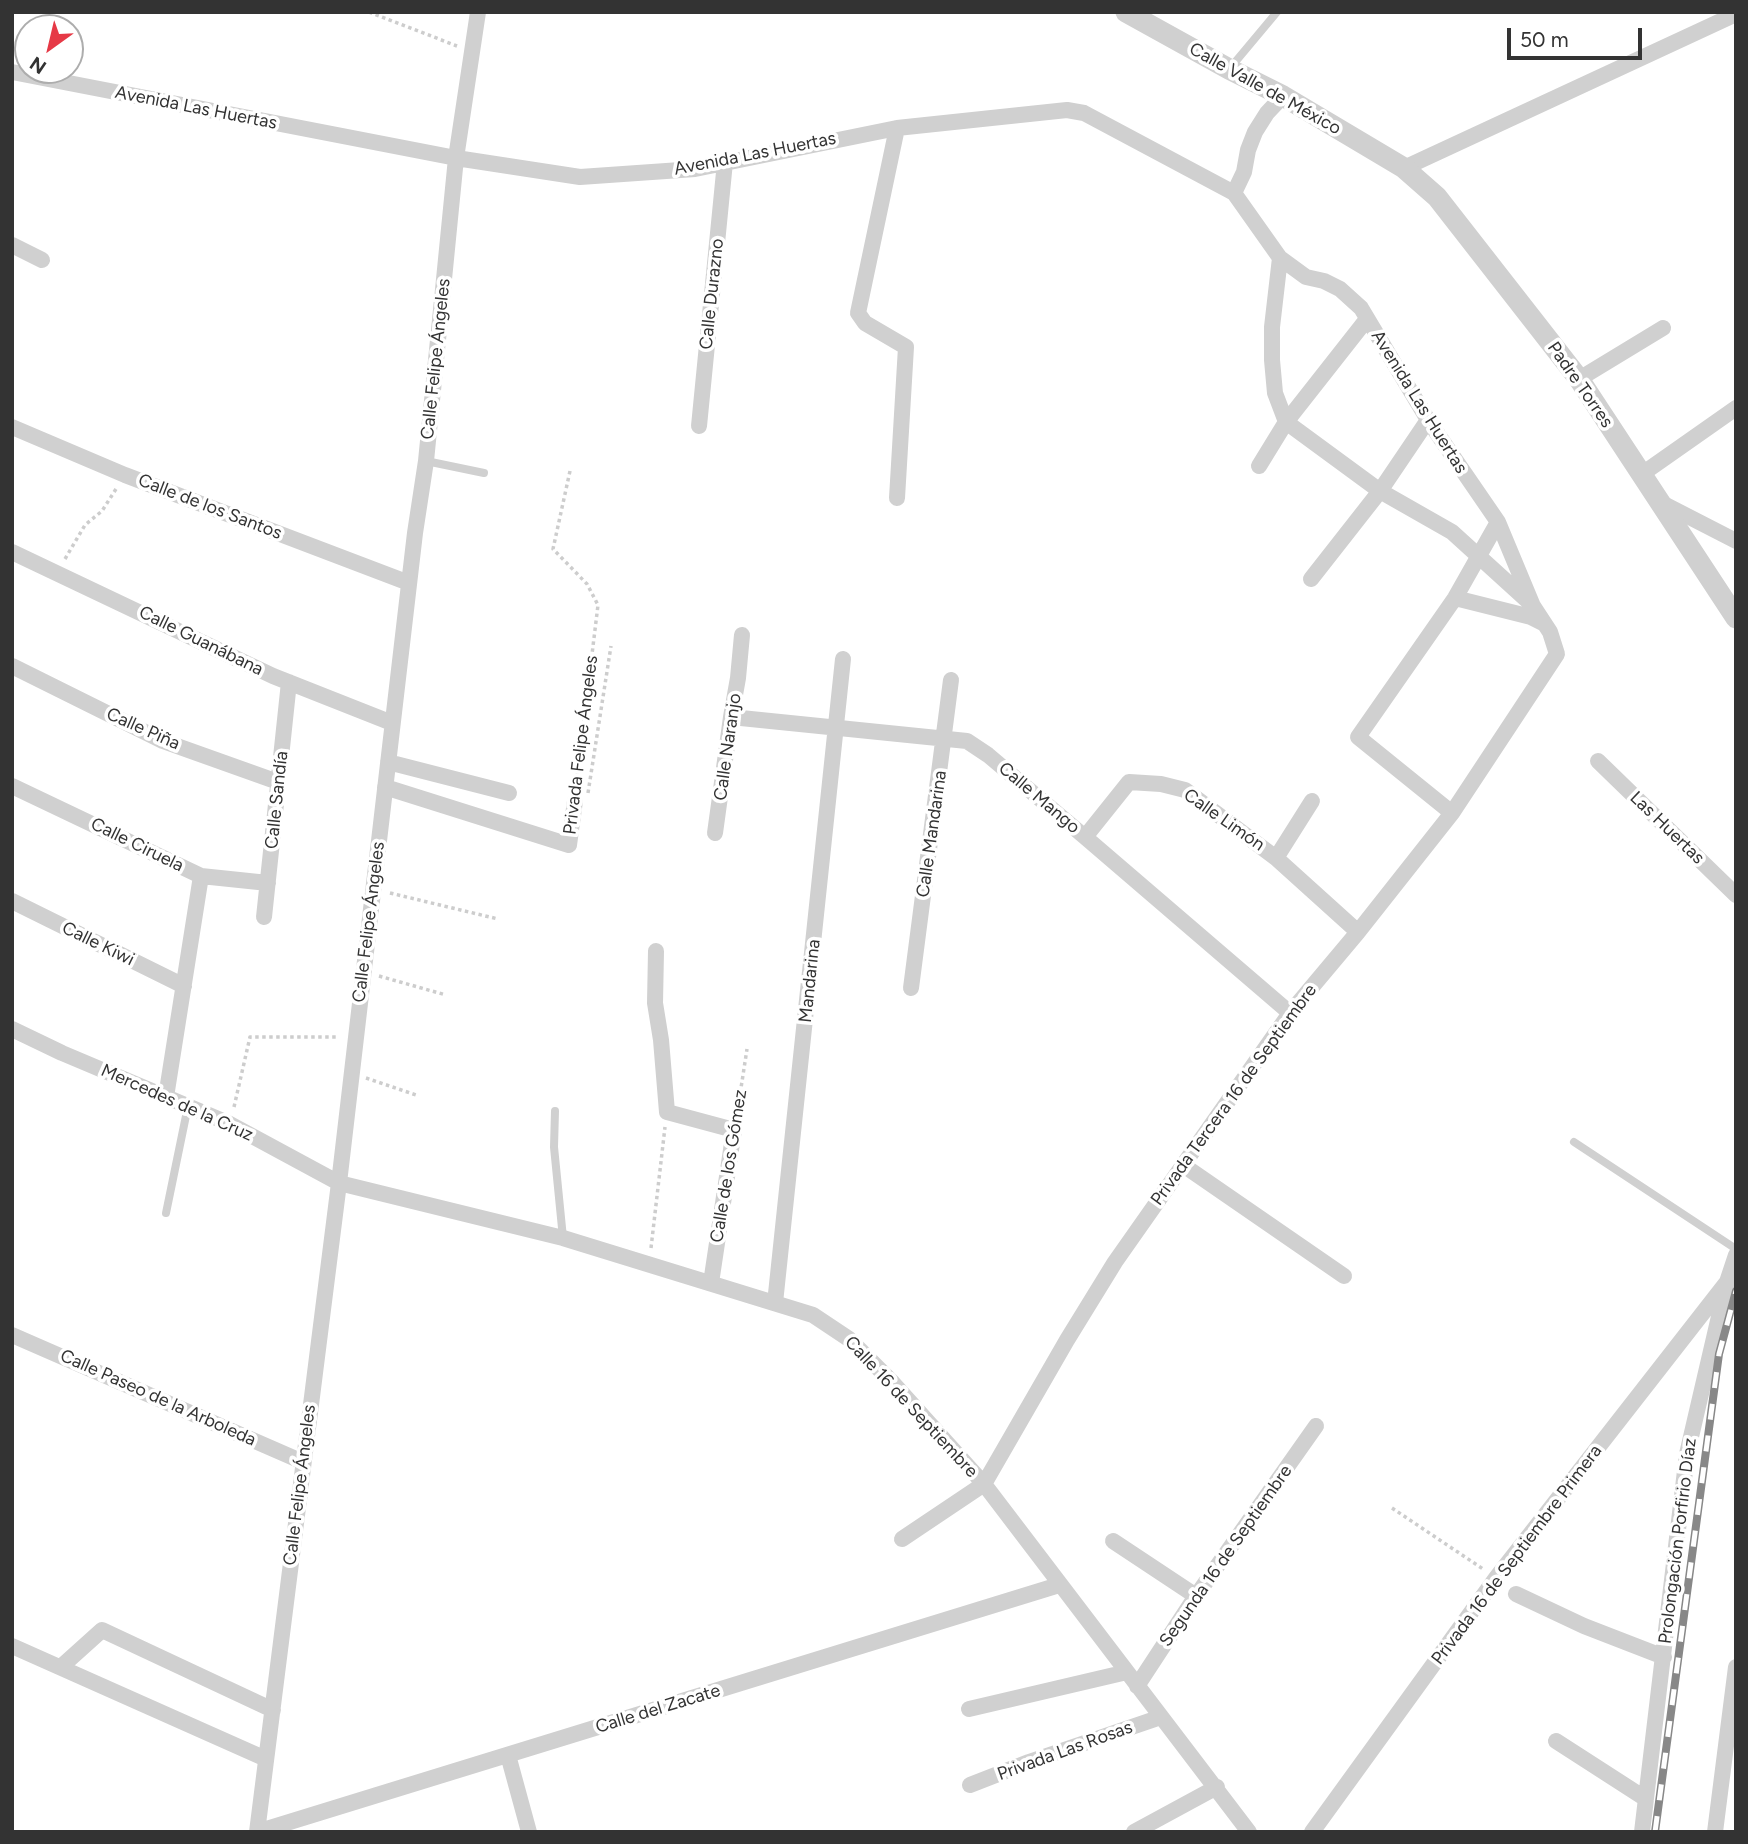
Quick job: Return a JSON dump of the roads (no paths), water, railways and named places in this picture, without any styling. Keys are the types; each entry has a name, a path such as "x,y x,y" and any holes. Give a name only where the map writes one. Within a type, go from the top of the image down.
{"street":[{"name":"Calle Felipe Ángeles","path":"257,1832 426,461 456,158 478,12"},
{"name":"Calle Valle de México","path":"1126,12 1283,96 1404,167"},
{"path":"1404,167 1736,14"},
{"name":"Avenida Las Huertas","path":"12,72 456,158 579,177 695,169 897,128 1067,110 1084,113 1234,193 1280,258 1306,277 1324,281 1340,289 1361,308 1428,420 1498,522 1533,606 1555,642 1557,654"},
{"path":"1234,193 1244,172 1255,132 1267,113 1283,96"},
{"path":"897,128 858,313 864,323 906,347 897,498"},
{"name":"Calle Durazno","path":"699,426 725,162"},
{"name":"Padre Torres","path":"1404,167 1437,197 1579,379 1736,618"},
{"path":"12,245 42,260"},
{"path":"1280,258 1272,327 1272,360 1275,393 1286,422 1380,491 1452,532 1533,606"},
{"path":"1259,466 1286,422 1367,319"},
{"path":"1579,379 1663,328"},
{"path":"1642,474 1736,408"},
{"path":"1311,579 1380,491 1428,420"},
{"name":"Calle de los Santos","path":"12,427 125,475 409,583"},
{"path":"1662,503 1736,541"},
{"path":"1452,813 1358,737 1455,598 1498,522"},
{"name":"Calle Guanábana","path":"12,552 289,682 392,723"},
{"path":"1455,598 1531,617 1545,624"},
{"name":"Calle Naranjo","path":"715,833 742,635"},
{"name":"Privada Tercera 16 de Septiembre","path":"984,1484 1108,1273 1290,1013 1452,813 1557,654"},
{"name":"Mandarina","path":"775,1303 843,659"},
{"name":"Calle Piña","path":"12,667 163,741 278,782"},
{"name":"Calle Mandarina","path":"911,988 951,680"},
{"name":"Calle Sandía","path":"264,917 289,682"},
{"name":"Calle Mango","path":"731,717 967,741 988,755 1085,836 1290,1013"},
{"name":"Las Huertas","path":"1598,761 1736,895"},
{"path":"388,762 509,793"},
{"name":"Calle Limón","path":"1085,836 1129,782 1161,784 1185,790 1276,858 1358,932"},
{"name":"Calle Ciruela","path":"12,786 201,876 268,883"},
{"name":"Privada Felipe Ángeles","path":"385,787 569,845 575,801"},
{"path":"1276,858 1312,801"},
{"path":"166,1097 201,876"},
{"name":"Calle Kiwi","path":"12,901 184,986"},
{"name":"Calle de los Gómez","path":"656,951 654,1003 661,1040 667,1112 734,1130 711,1283"},
{"name":"Mercedes de la Cruz","path":"12,1028 62,1053 228,1123 339,1182"},
{"path":"1183,1165 1344,1276"},
{"name":"Calle 16 de Septiembre","path":"339,1182 563,1238 711,1283 813,1315 849,1339 894,1383 984,1484 1249,1832"},
{"name":"Prolongación Porfirio Díaz","path":"1642,1832 1687,1454 1727,1282 1736,1255"},
{"name":"Privada 16 de Septiembre Primera","path":"1312,1832 1496,1578 1727,1282"},
{"name":"Calle Paseo de la Arboleda","path":"12,1335 303,1462"},
{"name":"Segunda 16 de Septiembre","path":"1137,1686 1196,1596 1316,1426"},
{"path":"902,1539 984,1484"},
{"path":"1112,1541 1196,1596"},
{"name":"Calle del Zacate","path":"257,1832 1059,1585"},
{"path":"1516,1594 1584,1626 1664,1657"},
{"path":"62,1666 102,1630 273,1710"},
{"path":"12,1646 266,1759"},
{"path":"1715,1832 1729,1783 1736,1667"},
{"path":"969,1709 1126,1672"},
{"name":"Privada Las Rosas","path":"970,1785 1161,1717"},
{"path":"1556,1741 1646,1799"},
{"path":"508,1755 528,1832"},
{"path":"1134,1832 1217,1787"}],"lane":[{"path":"1229,69 1278,12"},
{"path":"426,461 484,473"},
{"path":"166,1213 188,1106"},
{"path":"555,1111 554,1147 563,1238"},
{"path":"1574,1142 1736,1249"}],"railway":[{"path":"1655,1832 1719,1354 1736,1291"}]}
